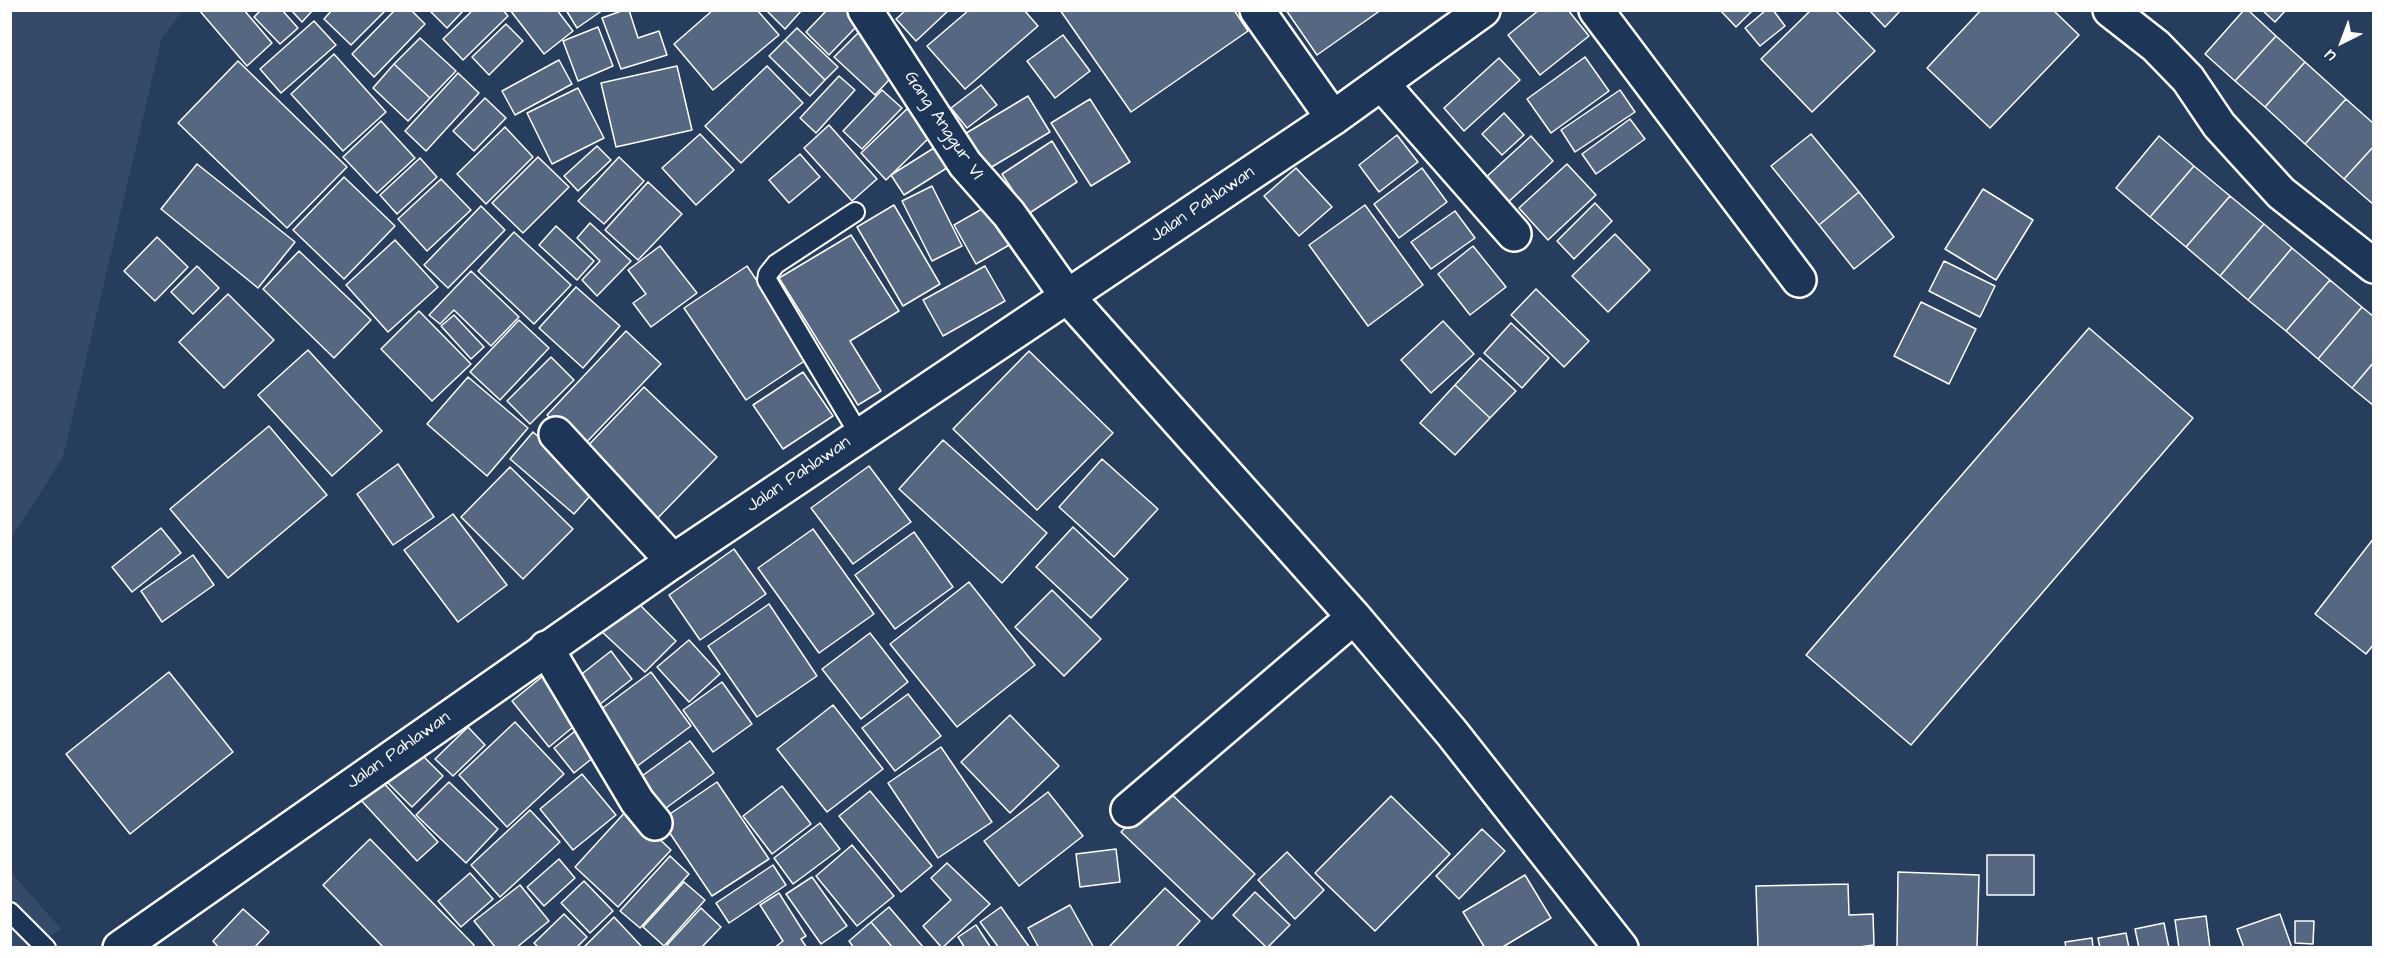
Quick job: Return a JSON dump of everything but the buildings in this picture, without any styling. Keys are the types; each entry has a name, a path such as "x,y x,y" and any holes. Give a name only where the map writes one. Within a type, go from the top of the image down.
{"street":[{"name":"Gang Anggur VI","path":"865,10 965,164 1010,214 1067,296 1354,617 1452,733 1621,948"},
{"path":"1257,10 1333,118"},
{"path":"1596,10 1799,280"},
{"path":"2110,10 2156,46 2188,79 2219,125 2281,193 2373,266"},
{"name":"Jalan Pahlawan","path":"120,948 673,561 1333,118 1476,13"},
{"path":"1382,84 1514,234"},
{"path":"556,434 673,561"},
{"path":"1128,810 1354,617"},
{"path":"546,648 637,801 655,823"}],"lane":[{"path":"855,212 777,264 768,274 767,280 859,434"},
{"path":"10,912 46,948"}],"shaded area":[{"path":"11,10 183,11 162,37 63,457 11,539"},
{"path":"10,871 61,929 32,947 11,947"}]}
